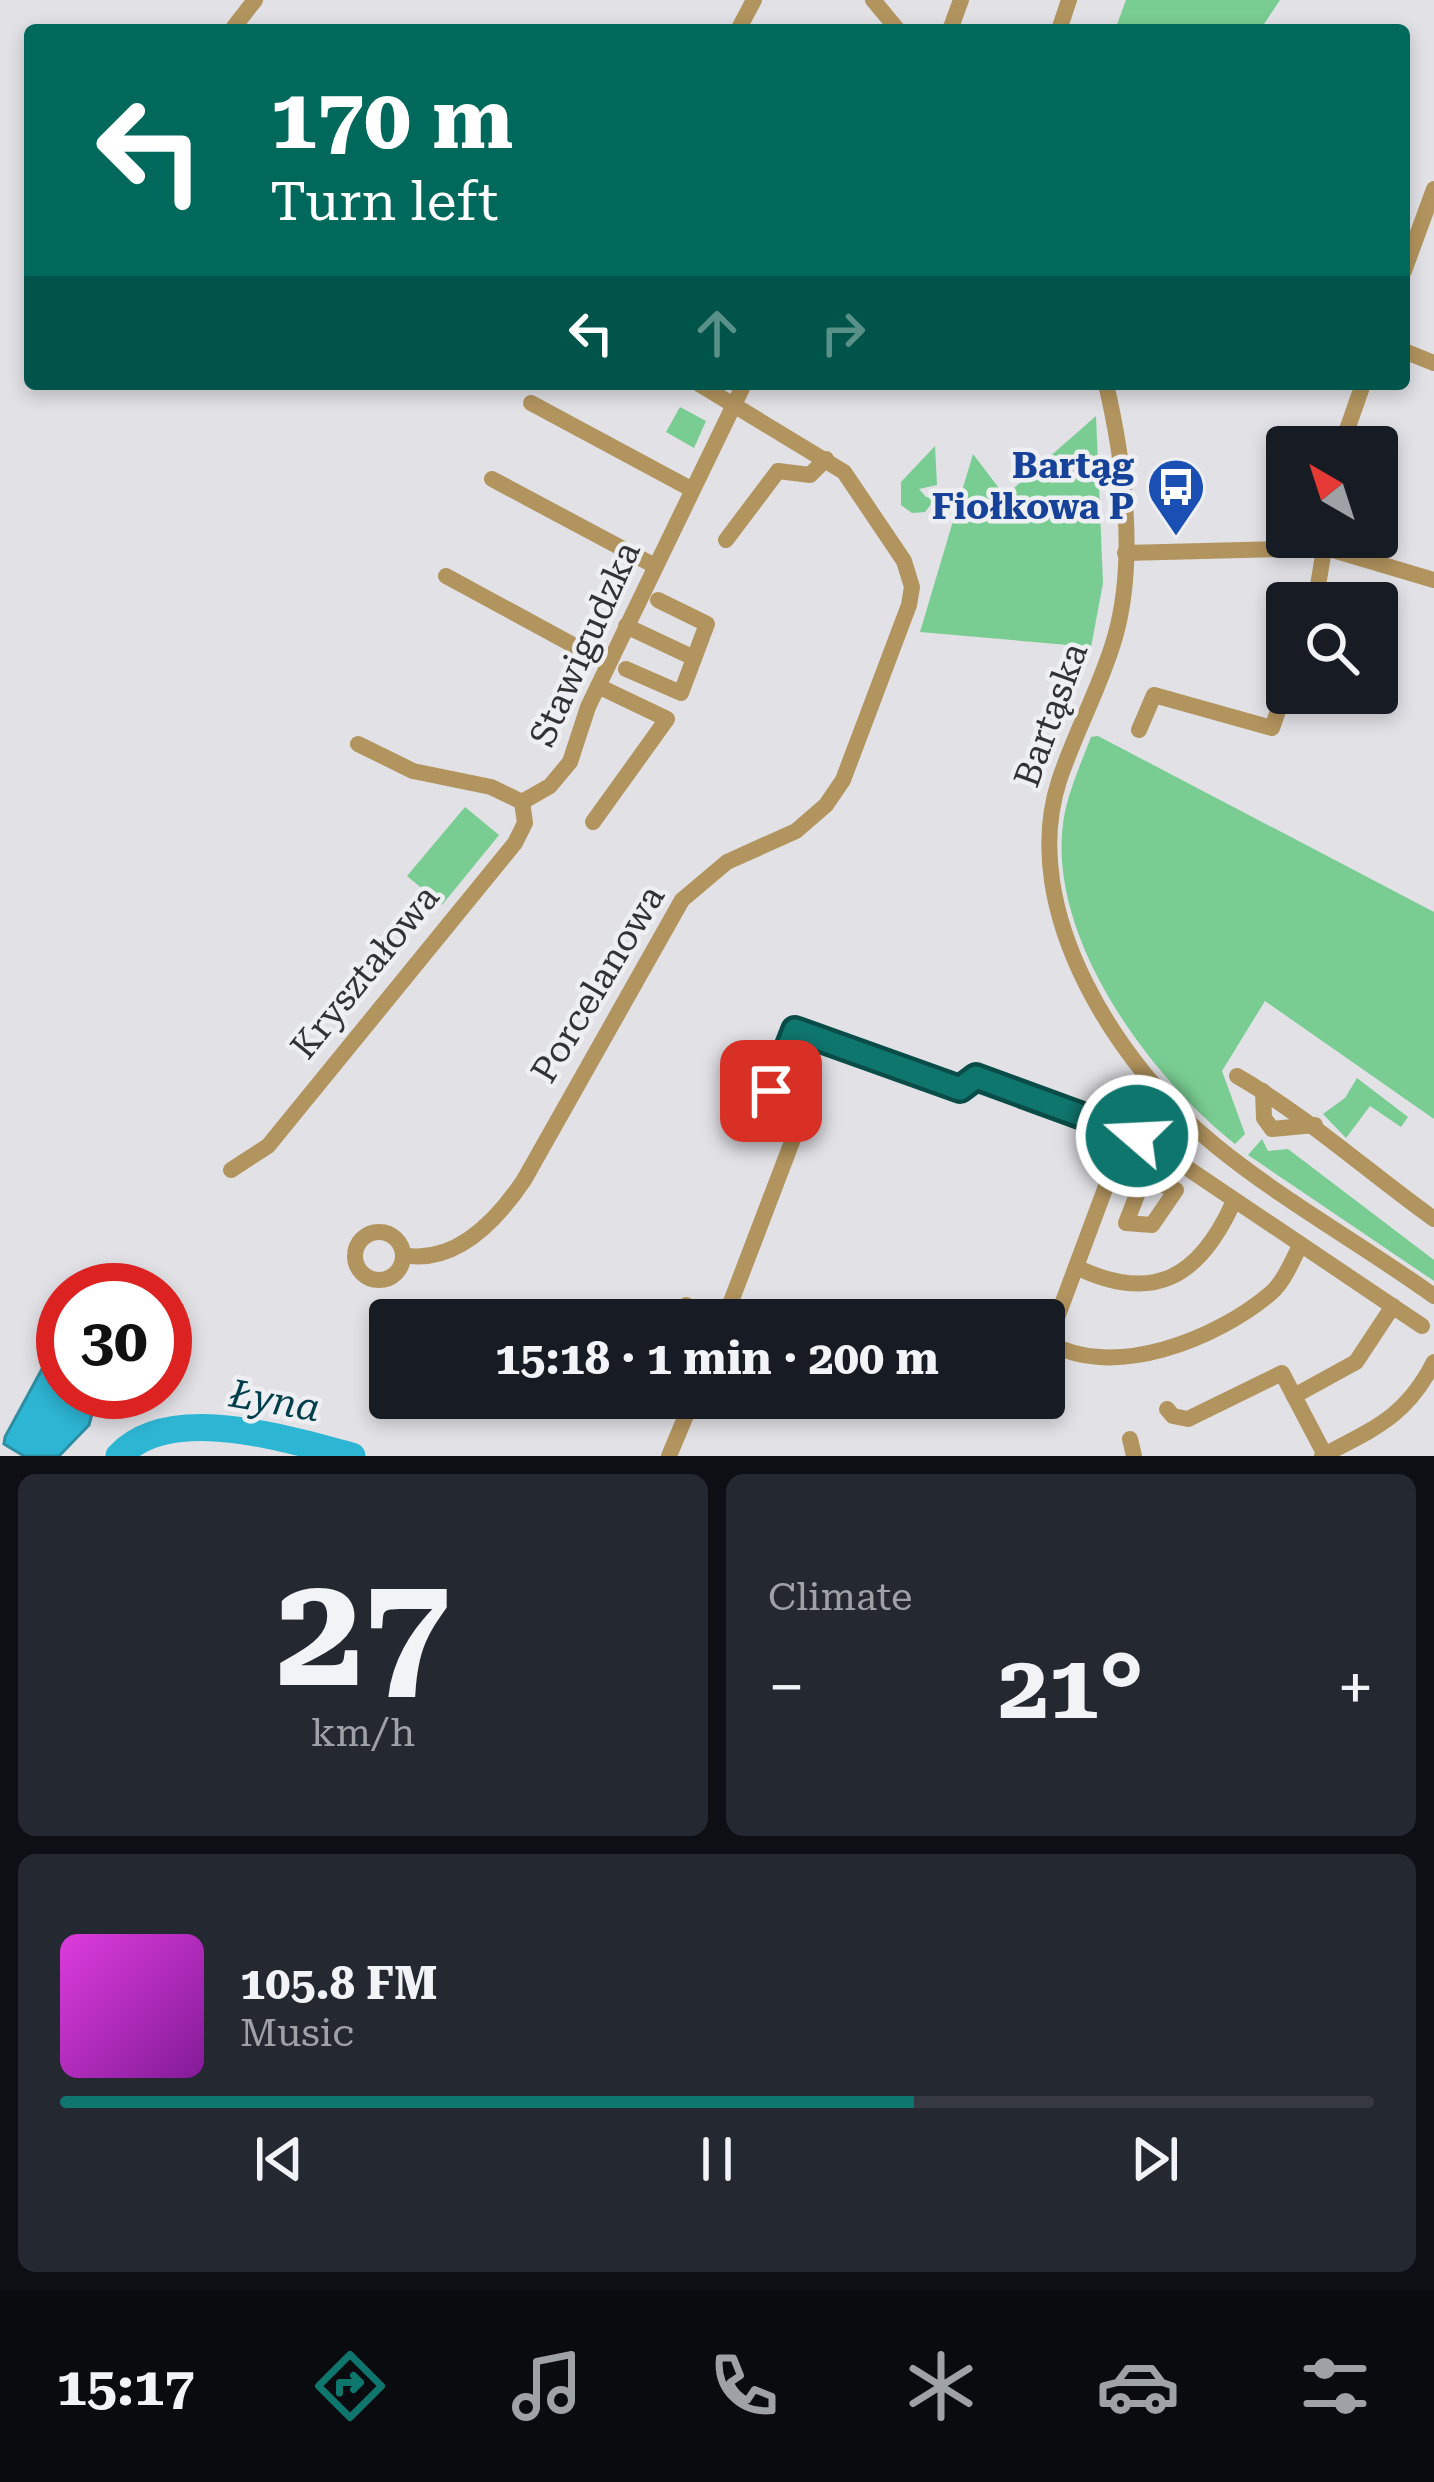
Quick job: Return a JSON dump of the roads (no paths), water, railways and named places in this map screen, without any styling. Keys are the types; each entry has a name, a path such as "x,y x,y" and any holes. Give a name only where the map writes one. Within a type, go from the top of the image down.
{"street":[{"path":"236,24 255,0"},
{"path":"1410,255 1434,189"},
{"path":"709,390 733,404"},
{"name":"Stawigudzka","path":"522,802 562,775 598,686 617,666 626,626 741,390"},
{"name":"Bartąska","path":"1107,390 1118,448 1125,553 1117,630 1050,813 1050,866 1066,934 1093,992 1176,1108 1233,1158 1434,1296"},
{"path":"1348,426 1361,390"},
{"path":"531,403 691,490"},
{"name":"Porcelanowa","path":"403,1255 435,1256 492,1221 524,1180 682,900 727,862 796,830 826,805 843,780 912,587 904,561 852,481 826,459 733,404"},
{"path":"726,540 778,471 810,475 826,459"},
{"path":"492,478 655,566"},
{"path":"1125,553 1266,546"},
{"path":"1370,558 1434,580"},
{"path":"446,576 617,666 681,693 707,624 658,601"},
{"path":"626,626 694,658"},
{"path":"593,822 667,719 598,686"},
{"path":"1139,730 1154,695 1271,728 1276,714"},
{"path":"358,744 413,771 490,787 522,802"},
{"name":"Kryształowa","path":"231,1169 268,1146 515,843 525,823 522,802"},
{"path":"730,1299 795,1134 759,1122 795,1030 960,1089 976,1077 1143,1134 1233,1203 1422,1325"},
{"path":"1237,1076 1315,1125 1343,1154 1434,1219"},
{"path":"1263,1090 1264,1118 1272,1129 1280,1132 1315,1125"},
{"path":"1176,1108 1114,1165 1048,1342 1088,1358 1120,1360 1173,1346 1274,1291 1300,1246"},
{"path":"1114,1165 1144,1177"},
{"path":"1076,1267 1126,1288 1174,1274 1198,1263 1233,1203"},
{"path":"1294,1396 1356,1362 1393,1306"},
{"path":"1166,1409 1188,1419 1282,1373 1323,1455 1415,1411 1434,1362"},
{"path":"668,1456 684,1419"}],"water":[{"path":"36,1380 36,1419 91,1419 59,1456 24,1456 4,1444"}],"waterway":[{"name":"Łyna","path":"119,1456 141,1440 199,1428 264,1434 352,1456"}],"place":[{"name":"Bartąg Fiołkowa P","path":"1176,538"}]}
